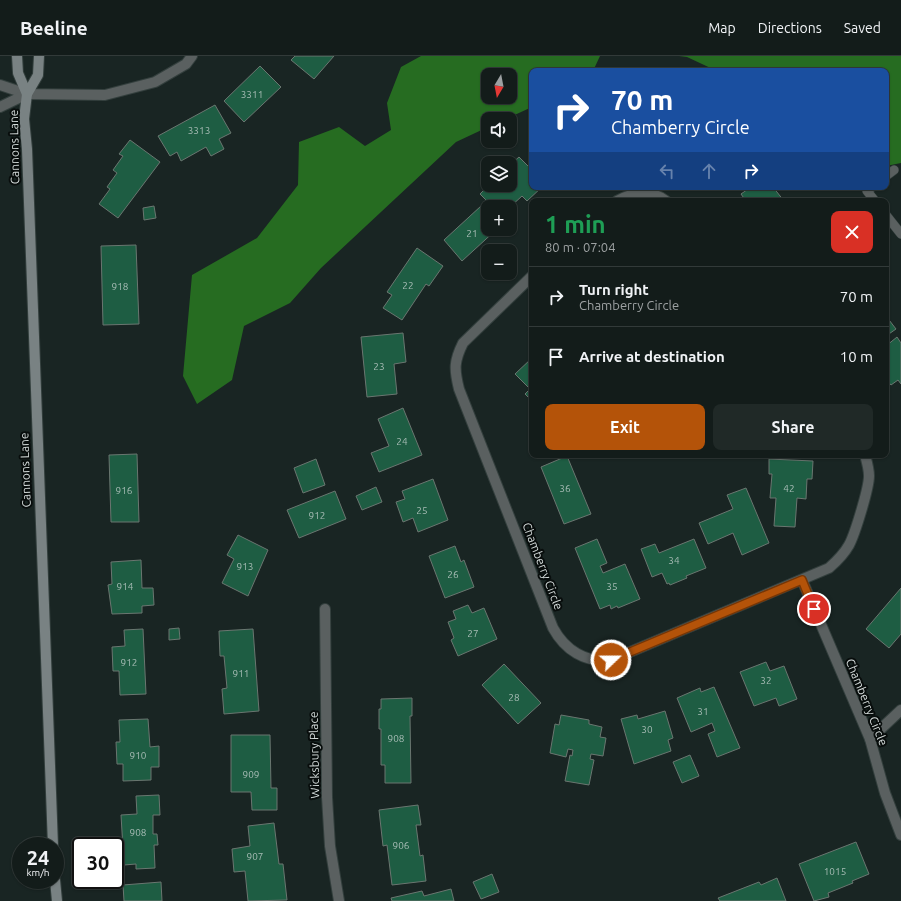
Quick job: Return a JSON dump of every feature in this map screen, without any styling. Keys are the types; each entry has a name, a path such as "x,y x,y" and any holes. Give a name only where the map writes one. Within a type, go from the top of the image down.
{"main road":[{"name":"Cannons Lane","path":"17,56 18,73 27,94"},
{"name":"Cannons Lane","path":"39,56 38,75 27,94 24,119 27,149 53,837"},
{"path":"55,889 56,901"}],"street":[{"path":"0,86 27,94 105,95 155,82 186,64 192,56"},
{"path":"0,107 27,94"},
{"path":"622,198 637,193 649,193 660,198"},
{"name":"Chamberry Circle","path":"529,279 463,343 457,356 455,367 459,389 553,628 566,647 581,657 593,660 611,660 829,568 850,544 857,525 869,478 866,458"},
{"name":"Chamberry Circle","path":"802,580 870,739 901,835"},
{"name":"Wicksbury Place","path":"325,608 327,797 330,846 339,901"},
{"path":"870,739 901,710"}],"lane":[{"path":"889,174 894,170"},
{"path":"868,190 867,191 873,198"},
{"path":"889,219 901,234"}],"green space":[{"path":"421,56 600,56 594,68 529,68 529,108 517,114 517,112 481,112 481,130 456,142 321,268 290,303 244,326 232,380 197,404 183,376 192,275 257,238 298,185 299,142 339,127 365,146 391,130 387,103 401,67"},
{"path":"679,56 901,56 901,163 889,165 889,68 711,68 687,57"}],"building":[{"path":"295,56 334,56 314,79 291,60"},
{"path":"260,66 281,87 244,122 224,101"},
{"path":"215,105 231,133 219,139 224,149 211,156 206,147 181,161 177,152 170,156 158,136"},
{"path":"130,140 160,162 118,218 99,204 110,189 107,187 117,173 113,170 123,156 119,154"},
{"path":"519,157 529,167 529,190 539,190 527,201 522,196 517,201 486,200 480,194 482,192 517,192 517,159"},
{"path":"747,190 775,190 782,198 744,198 741,194"},
{"path":"154,206 156,218 144,220 143,208"},
{"path":"481,206 481,236 489,236 462,261 444,240"},
{"path":"136,245 139,324 103,325 101,246"},
{"path":"417,248 443,266 429,286 426,284 402,320 383,308 392,295 387,292"},
{"path":"889,320 896,329 889,334"},
{"path":"403,333 406,362 394,364 397,394 367,397 361,337"},
{"path":"897,337 901,343 901,384 898,380 891,385 889,383 889,344"},
{"path":"529,361 529,388 515,374"},
{"path":"529,390 529,398 525,394"},
{"path":"403,408 422,455 379,472 371,453 389,446 378,419"},
{"path":"137,454 139,522 111,522 109,455"},
{"path":"562,458 568,458 591,514 564,524 541,467"},
{"path":"316,459 325,485 303,493 294,468"},
{"path":"769,459 813,461 812,479 807,479 806,499 797,498 795,527 774,526 776,498 770,498 772,474 769,474"},
{"path":"433,479 448,520 418,532 413,518 403,522 396,502 405,499 402,491"},
{"path":"376,487 382,502 362,510 356,496"},
{"path":"746,488 769,543 742,555 733,533 708,544 699,523 733,509 727,495"},
{"path":"335,491 346,519 299,538 287,510"},
{"path":"238,535 268,550 248,596 222,583 234,559 227,555"},
{"path":"597,539 607,563 600,566 603,573 625,564 640,599 618,608 617,606 611,609 610,605 600,609 575,548"},
{"path":"694,539 706,568 686,576 687,578 670,585 669,583 667,584 662,573 652,577 641,549 655,544 659,553"},
{"path":"455,546 461,562 464,560 474,587 445,598 429,556"},
{"path":"141,560 142,588 153,588 154,605 142,606 142,613 112,614 108,585 112,584 111,562"},
{"path":"901,588 901,634 889,648 866,629"},
{"path":"468,605 472,613 484,608 497,639 458,656 451,640 454,638 448,622 456,619 453,611"},
{"path":"179,628 180,639 169,640 169,629"},
{"path":"143,629 146,694 120,695 119,671 113,671 112,647 125,646 124,630"},
{"path":"253,629 259,711 224,714 222,689 227,688 224,656 220,656 219,631"},
{"path":"766,662 770,671 784,666 797,699 779,706 776,698 754,706 740,672"},
{"path":"504,664 541,703 518,724 482,685"},
{"path":"714,687 740,748 717,757 708,734 715,731 712,723 691,732 677,698 700,688 701,692"},
{"path":"412,698 412,716 410,716 411,783 385,783 385,765 381,765 381,729 379,729 379,709 381,709 381,699"},
{"path":"665,711 673,738 668,740 671,751 634,764 621,719 637,715 638,719"},
{"path":"561,715 589,720 589,724 602,727 600,737 606,738 603,756 591,754 590,759 594,760 589,785 565,781 570,755 572,756 573,750 568,749 566,757 550,753 555,724 559,725"},
{"path":"148,719 150,747 159,746 159,767 151,767 151,780 123,781 123,764 117,764 116,742 120,742 119,720"},
{"path":"231,735 270,735 271,788 277,788 277,810 252,810 251,792 231,792"},
{"path":"690,755 699,776 682,783 673,762"},
{"path":"159,795 160,815 153,815 153,834 157,834 158,845 154,845 155,868 136,869 136,864 124,865 124,837 122,837 121,815 137,814 136,796"},
{"path":"418,805 421,825 416,825 420,856 423,855 426,881 392,885 387,845 383,846 379,810"},
{"path":"274,823 279,864 283,864 287,900 248,901 245,871 234,872 232,849 250,846 248,826"},
{"path":"856,842 869,874 852,881 853,883 828,893 829,897 814,901 799,864"},
{"path":"492,874 499,892 481,899 473,882"},
{"path":"777,878 786,901 720,901 718,898 759,882 761,885"},
{"path":"161,882 162,901 124,901 124,885"},
{"path":"451,889 454,901 392,901 391,898 422,891 424,896"}],"route":[{"path":"611,660 802,580 814,609"}]}
